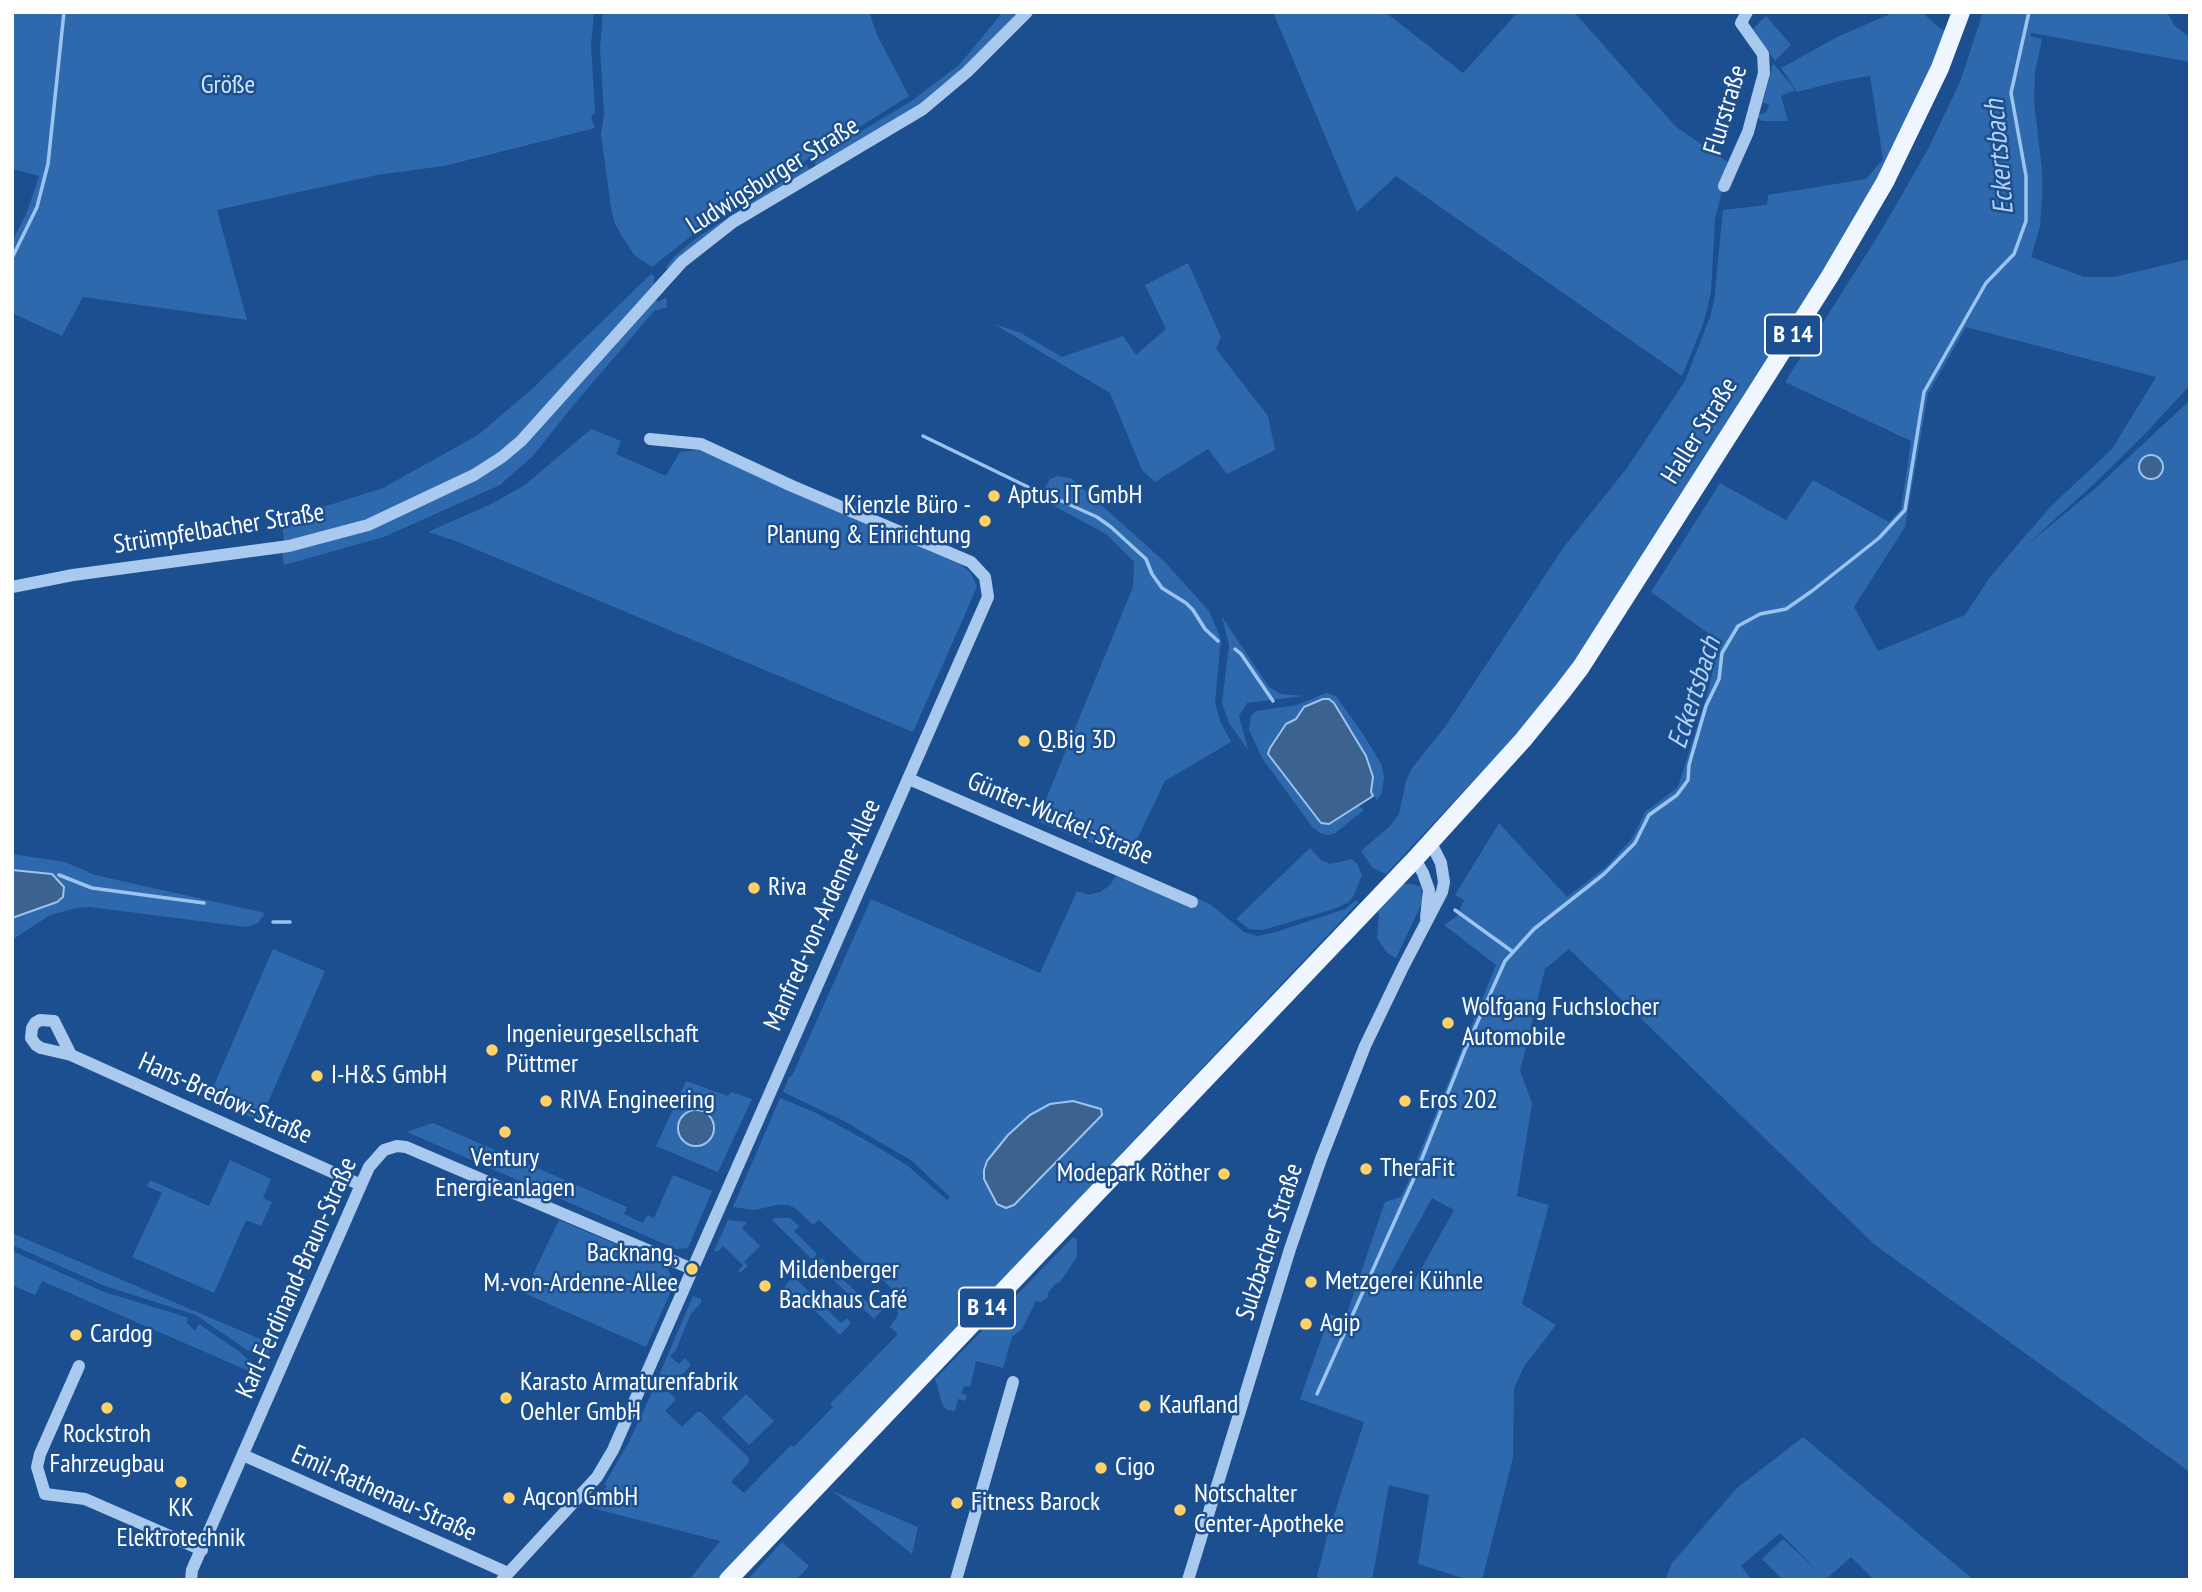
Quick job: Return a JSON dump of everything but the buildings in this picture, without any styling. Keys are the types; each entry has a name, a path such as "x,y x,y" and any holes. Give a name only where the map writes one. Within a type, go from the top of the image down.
{"main road":[{"name":"Haller Straße","path":"1429,844 1523,740 1581,667 1708,469 1830,276 1885,182 1940,68 1961,12"},
{"name":"B 14","path":"727,1580 1429,844"}],"street":[{"name":"Ludwigsburger Straße","path":"502,457 521,441 682,262 733,222 923,109 967,72 1027,12"},
{"name":"Flurstraße","path":"1724,186 1748,132 1764,73 1763,54 1740,16"},
{"name":"Manfred-von-Ardenne-Allee","path":"505,1577 597,1477 626,1421 987,602 987,584 980,569 971,562 701,444 650,439"},
{"name":"Strümpfelbacher Straße","path":"12,587 73,575 289,546 368,525 474,475 502,457"},
{"name":"Günter-Wuckel-Straße","path":"909,779 1192,902"},
{"name":"Sulzbacher Straße","path":"1188,1580 1290,1249 1321,1159 1365,1046 1439,899 1444,882 1439,856 1429,844"},
{"path":"1415,859 1429,890 1424,929"},
{"name":"Hans-Bredow-Straße","path":"71,1055 361,1185"},
{"name":"Karl-Ferdinand-Braun-Straße","path":"191,1580 192,1570 369,1167 379,1154 389,1147 406,1147 692,1269"},
{"path":"79,1366 40,1454 37,1467 45,1494 85,1499 202,1550"},
{"path":"956,1580 1013,1382"},
{"name":"Emil-Rathenau-Straße","path":"243,1455 505,1577"}],"green space":[{"name":"Größe","path":"12,12 594,12 591,45 595,112 591,117 595,128 444,166 377,175 217,210 247,320 83,297 62,336 12,313 12,242 27,212 39,176 12,169"},
{"path":"603,12 869,12 877,35 909,96 715,217 652,267 635,256 615,224 611,208 601,134 604,114 600,49"},
{"path":"1003,12 1022,12 938,93 817,168 813,160 910,102 959,65"},
{"path":"1273,12 1385,12 1463,73 1518,12 1574,12 1676,127 1729,163 1715,219 1711,292 1702,327 1682,376 1396,176 1357,212"},
{"path":"1895,12 1922,12 1939,28 1948,31 1918,108 1826,267 1598,627 1536,714 1386,874 1373,868 1361,851 1390,826 1399,814 1406,781 1412,768 1445,727 1563,548 1627,468 1685,381 1714,301 1723,210 1767,205 1768,195 1866,179 1883,159 1870,76 1797,92 1781,68 1837,37"},
{"path":"1983,12 2167,12 2174,25 2190,38 2190,62 2031,33 2030,36 2042,39 2035,72 2034,102 2042,170 2042,198 2040,226 2031,257 2084,277 2114,277 2190,259 2190,385 2093,485 2022,549 2097,487 2190,400 2190,1472 1875,1245 1569,949 1545,969 1520,1071 1532,1103 1517,1196 1549,1205 1522,1304 1556,1325 1525,1365 1514,1388 1513,1458 1482,1580 1469,1580 1418,1564 1429,1495 1389,1485 1372,1580 1316,1580 1364,1422 1300,1399 1330,1314 1345,1319 1385,1202 1401,1197 1412,1173 1419,1178 1423,1170 1415,1164 1496,965 1444,925 1457,916 1464,900 1455,895 1499,823 1567,897 1607,866 1633,837 1645,812 1678,787 1709,688 1719,641 1651,592 1720,483 1786,520 1813,480 1889,522 1901,509 1911,441 1785,382 1881,231 1927,151 1960,82","holes":["1966,327 2156,377 2112,449 2051,506 1990,577 1965,615 1878,651 1854,607 1905,527 1928,394","2144,457 2162,464 2161,472 2156,477 2148,478 2139,470 2139,463","1432,1198 1454,1210 1410,1289 1389,1276"]},
{"path":"1766,16 1791,45 1775,61 1753,29"},
{"path":"1773,63 1795,90 1781,96 1788,121 1762,121 1757,117 1766,113 1769,104 1763,103"},
{"path":"807,165 810,171 668,269 665,268 695,239"},
{"path":"1188,263 1221,337 1216,349 1268,416 1275,450 1227,474 1208,449 1155,482 1142,470 1110,393 994,324 1021,333 1062,357 1123,336 1136,355 1166,329 1145,285"},
{"path":"651,274 654,276 654,284 546,406 497,455 458,479 374,517 332,531 284,541 282,520 383,488 478,435 532,389"},
{"path":"666,297 667,307 654,311 533,456 500,485 384,537 284,565 282,552 359,533 489,472 654,299 659,302"},
{"path":"591,429 621,441 616,454 666,476 680,452 698,450 960,564 971,573 977,587 913,732 456,541 428,532 491,504 525,485"},
{"path":"1057,476 1071,478 1165,562 1209,611 1221,639 1215,702 1220,721 1231,742 1165,781 1128,858 1037,821 1133,587 1134,562 1106,534 1039,498 1050,479"},
{"path":"1222,617 1269,687 1281,694 1304,696 1247,703 1239,716 1248,750 1229,723 1222,703 1229,645"},
{"path":"1326,693 1336,696 1365,737 1381,764 1384,777 1382,793 1377,800 1371,792 1373,777 1366,756 1304,707 1296,719 1286,724 1270,748 1335,821 1357,805 1364,810 1334,834 1328,835 1313,828 1262,758 1249,730 1251,716 1256,711 1297,705"},
{"path":"1310,848 1321,860 1330,864 1352,859 1357,864 1362,875 1349,902 1263,930 1249,929 1236,919"},
{"path":"12,854 65,862 95,875 265,913 258,923 246,927 90,907 77,908 50,915 12,940 12,918 57,902 52,874 12,870"},
{"path":"1116,876 1190,908 1195,897 1211,905 1244,932 1258,936 1345,909 1356,900 1359,902 718,1580 689,1580 720,1541 592,1508 607,1486 604,1485 630,1440 652,1392 669,1392 676,1399 665,1411 682,1427 697,1412 701,1412 748,1457 749,1462 731,1482 744,1493 833,1407 830,1404 898,1334 890,1327 898,1315 897,1307 889,1298 894,1291 819,1220 813,1225 788,1205 755,1210 733,1207 780,1098 814,1112 876,1146 908,1166 947,1200 950,1197 912,1161 844,1121 783,1092 871,899 1040,973 1077,891 1089,895 1100,892 1109,886"},
{"path":"1402,884 1421,887 1422,903 1396,958 1387,953 1377,938 1377,910"},
{"path":"273,949 325,971 260,1121 208,1099"},
{"path":"686,1081 728,1096 731,1092 752,1099 718,1172 656,1146"},
{"path":"433,1123 627,1207 624,1214 643,1223 647,1215 654,1218 673,1175 712,1191 688,1248 676,1249 407,1132"},
{"path":"230,1160 271,1179 263,1198 272,1202 261,1226 246,1220 214,1293 132,1257 162,1193 147,1186 150,1180 209,1206"},
{"path":"790,1218 799,1226 794,1231 817,1254 812,1259 772,1220"},
{"path":"559,1220 667,1266 673,1282 672,1289 646,1347 524,1293"},
{"path":"728,1220 747,1222 742,1228 760,1246 744,1262 748,1266 740,1273 738,1271 743,1265 723,1246 714,1251"},
{"path":"12,1233 272,1344 266,1359 244,1348 196,1315 105,1286 12,1245"},
{"path":"1073,1237 1077,1239 1077,1257 1060,1282 1048,1293 1048,1297 1041,1302 1036,1301 1022,1329 1012,1337 1003,1368 976,1361 970,1387 964,1386 961,1394 967,1395 965,1401 958,1399 955,1411 948,1410 943,1406 935,1379"},
{"path":"12,1251 104,1292 188,1318 187,1323 195,1331 199,1324 240,1352 258,1369 260,1376 42,1281 35,1295 12,1285"},
{"path":"821,1258 875,1310 881,1305 882,1310 874,1319 816,1263"},
{"path":"790,1263 800,1272 795,1278 841,1323 847,1318 851,1323 840,1335 796,1292 790,1298 782,1290 795,1273 788,1265"},
{"path":"693,1296 701,1299 701,1303 691,1313 676,1350 670,1356 679,1364 685,1358 691,1365 677,1381 657,1380"},
{"path":"746,1394 774,1421 749,1445 722,1418"},
{"path":"1803,1437 1974,1580 1874,1580 1851,1557 1825,1580 1783,1580 1762,1559 1783,1539 1820,1573 1780,1533 1741,1566 1752,1580 1665,1580 1672,1563 1737,1488"},
{"path":"832,1491 918,1527 912,1554 850,1505"},
{"path":"782,1542 809,1566 796,1580 747,1580"}],"shaded area":[{"path":"2151,455 2162,462 2163,467 2156,478 2151,479 2140,472 2139,467 2146,456"},
{"path":"1323,699 1334,703 1366,756 1373,777 1373,796 1329,824 1321,823 1268,754 1286,724 1296,719 1304,707"},
{"path":"12,870 52,874 64,887 63,897 57,902 12,918"},
{"path":"1073,1101 1101,1109 1102,1115 1014,1205 1006,1208 997,1204 984,1179 987,1161 1008,1135 1030,1115 1050,1104"},
{"path":"696,1110 709,1115 714,1128 709,1141 696,1146 683,1141 678,1128 683,1115"}],"waterway":[{"path":"12,258 37,207 48,164 64,12"},
{"name":"Eckertsbach","path":"1317,1394 1415,1176 1465,1050 1505,961 1534,929 1604,874 1635,843 1649,815 1677,795 1688,780 1689,765 1706,706 1719,679 1722,653 1738,626 1760,614 1786,609 1812,591 1879,538 1905,510 1924,392 1986,283 2014,254 2026,221 2026,176 2011,93 2029,12"},
{"path":"923,436 1028,487"},
{"path":"1046,494 1097,517 1111,527 1146,559 1162,588 1186,603 1205,629 1218,641"},
{"path":"1235,649 1273,701"},
{"path":"59,875 92,888 204,903"},
{"path":"1455,910 1513,952"},
{"path":"273,922 290,922"}],"place":[{"name":"Aptus IT GmbH","path":"994,496"},
{"name":"Kienzle Büro - Planung & Einrichtung","path":"985,521"},
{"name":"Q.Big 3D","path":"1024,741"},
{"name":"Riva","path":"754,888"},
{"name":"Wolfgang Fuchslocher Automobile","path":"1448,1023"},
{"name":"Ingenieurgesellschaft Püttmer","path":"492,1050"},
{"name":"I-H&S GmbH","path":"317,1076"},
{"name":"RIVA Engineering","path":"546,1101"},
{"name":"Eros 202","path":"1405,1101"},
{"name":"Ventury Energieanlagen","path":"505,1132"},
{"name":"TheraFit","path":"1366,1169"},
{"name":"Modepark Röther","path":"1224,1174"},
{"name":"Backnang, M.-von-Ardenne-Allee","path":"692,1269"},
{"name":"Metzgerei Kühnle","path":"1311,1282"},
{"name":"Mildenberger Backhaus Café","path":"765,1286"},
{"name":"Agip","path":"1306,1324"},
{"name":"Cardog","path":"76,1335"},
{"name":"Karasto Armaturenfabrik Oehler GmbH","path":"506,1398"},
{"name":"Kaufland","path":"1145,1406"},
{"name":"Rockstroh Fahrzeugbau","path":"107,1408"},
{"name":"Cigo","path":"1101,1468"},
{"name":"KK Elektrotechnik","path":"181,1482"},
{"name":"Aqcon GmbH","path":"509,1498"},
{"name":"Fitness Barock","path":"957,1503"},
{"name":"Notschalter Center-Apotheke","path":"1180,1510"}]}
